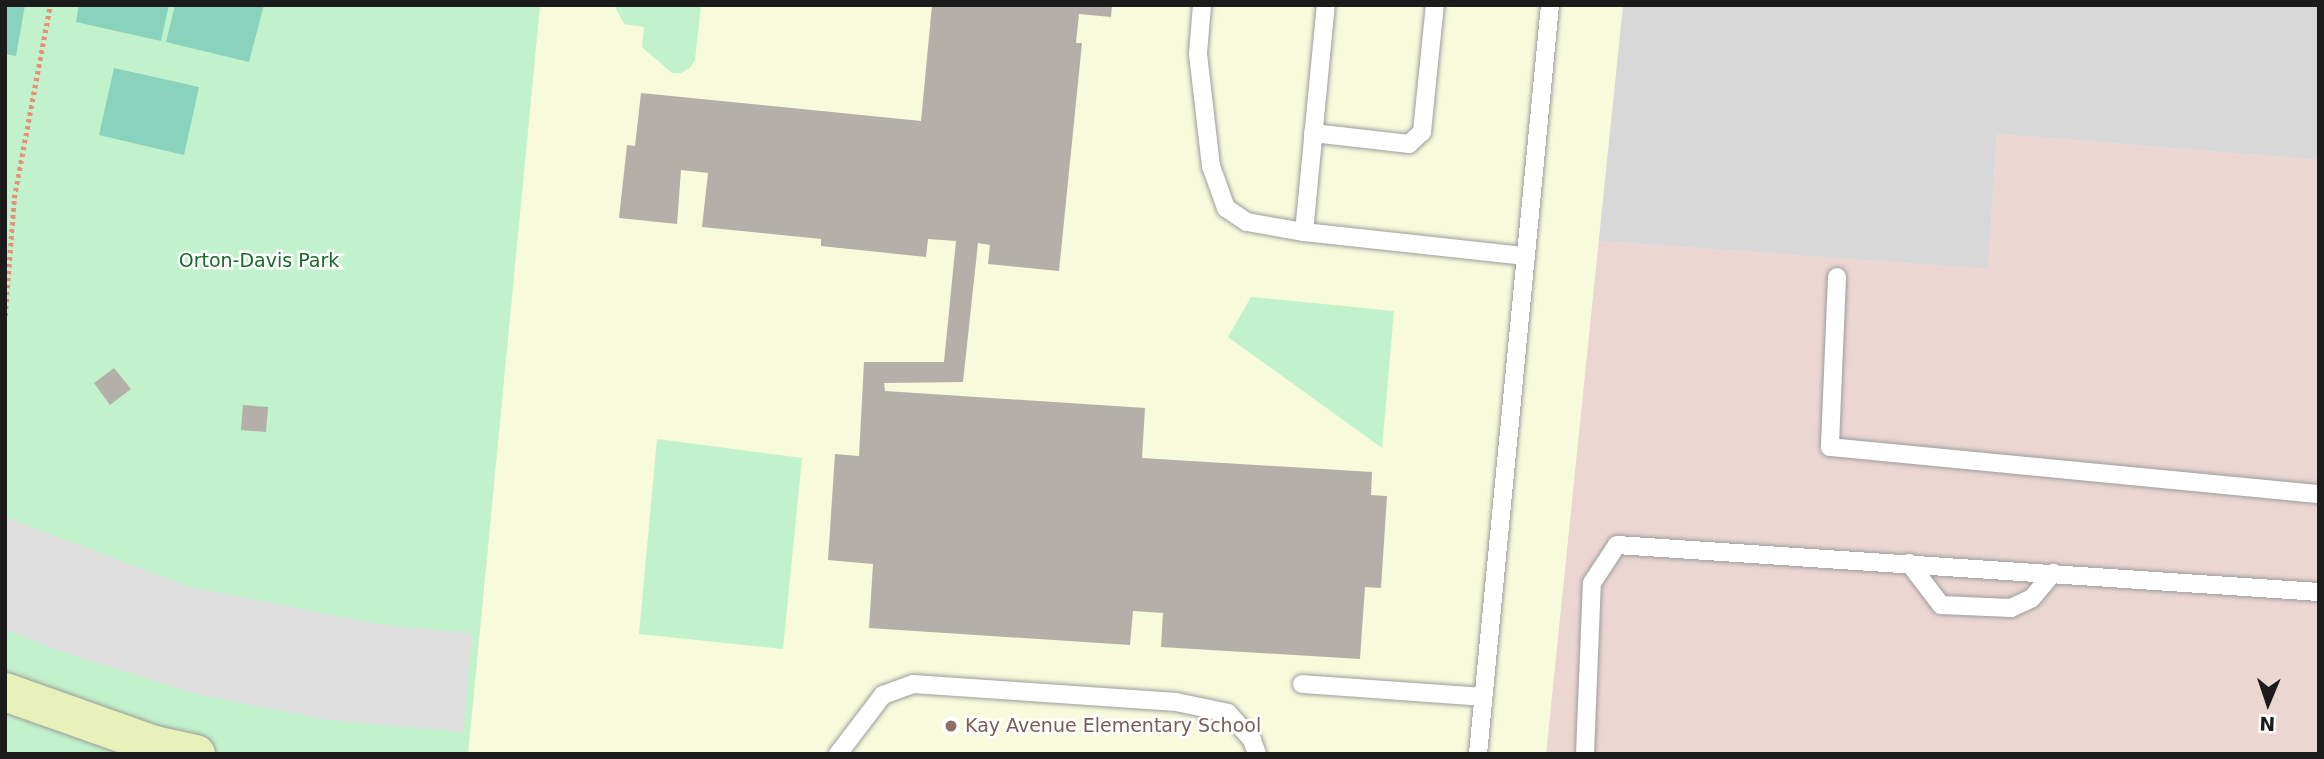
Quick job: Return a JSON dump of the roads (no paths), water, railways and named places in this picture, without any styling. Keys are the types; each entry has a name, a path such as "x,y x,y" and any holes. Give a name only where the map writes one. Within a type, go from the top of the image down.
{"street":[{"path":"5,692 155,745 196,754"}],"lane":[{"path":"1202,5 1198,54 1211,166 1226,208 1247,222 1304,232 1526,256"},
{"path":"1304,232 1326,5"},
{"path":"1313,133 1409,144 1422,132 1435,5"},
{"path":"1478,754 1550,5"},
{"path":"1837,277 1830,447 2319,495"},
{"path":"1585,754 1592,583 1617,545 2319,592"},
{"path":"1909,564 1941,605 2011,608 2032,598 2053,573"},
{"path":"838,754 883,695 912,684 1176,702 1228,713 1252,740 1257,754"},
{"path":"1302,684 1483,697"}],"place":[{"name":"Kay Avenue Elementary School","path":"951,726"}],"park label":[{"name":"Orton-Davis Park","path":"259,261"}]}
